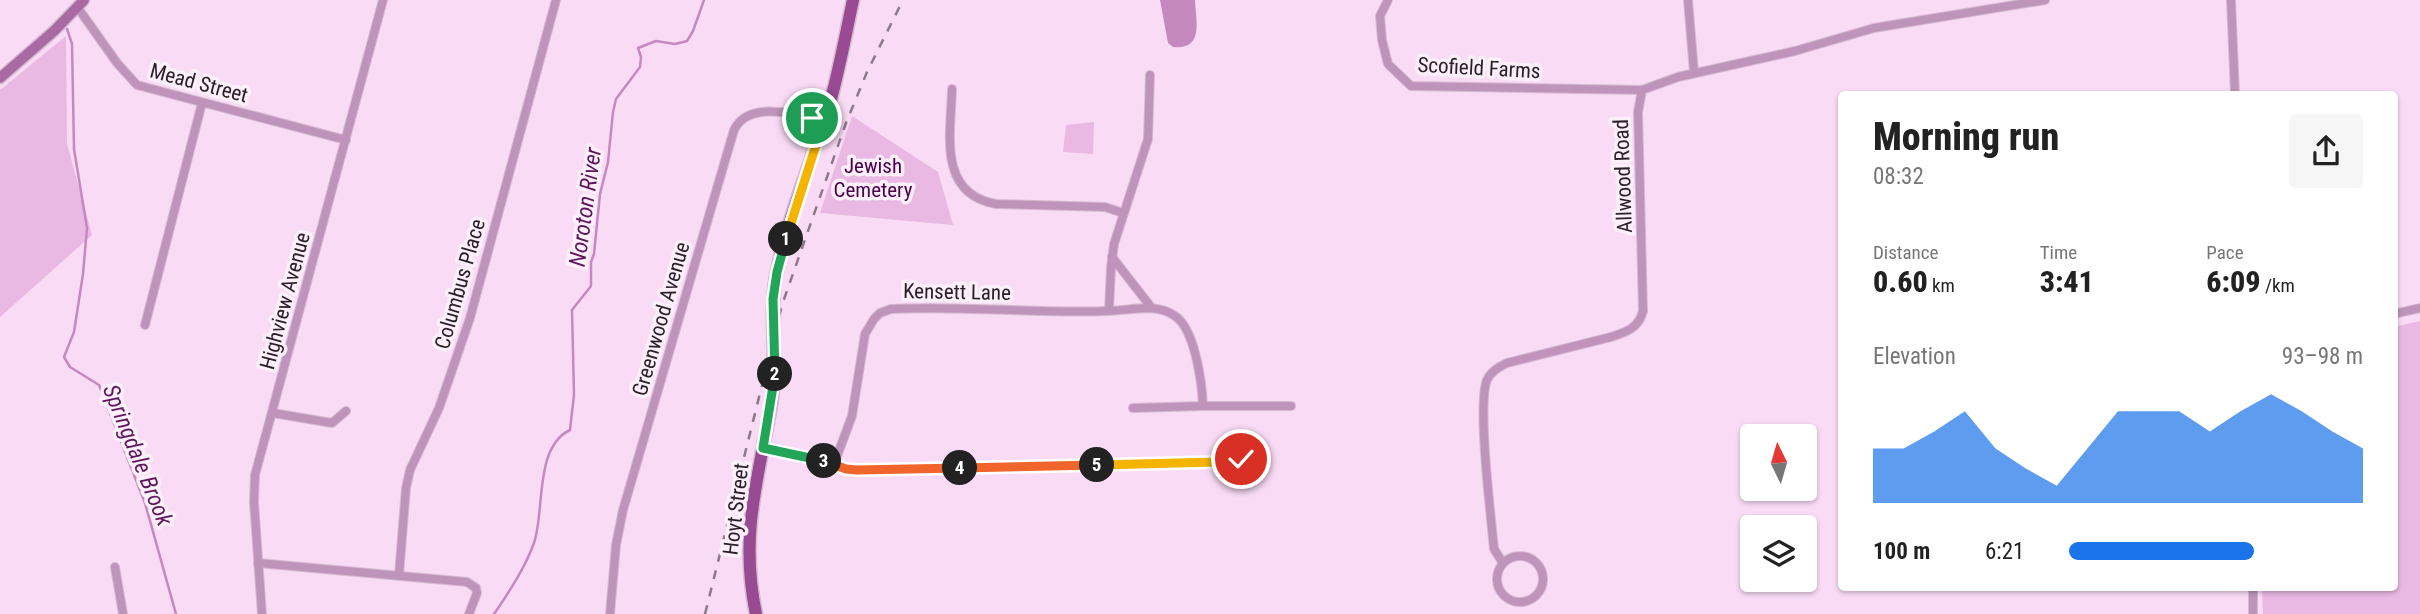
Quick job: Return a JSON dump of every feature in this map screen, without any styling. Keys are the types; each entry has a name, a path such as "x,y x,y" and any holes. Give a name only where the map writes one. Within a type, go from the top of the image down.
{"main road":[{"name":"Hoyt Street","path":"756,614 749,572 748,541 775,368 773,310 777,272 824,120 853,0"},
{"path":"0,78 81,4"}],"street":[{"name":"Highview Avenue","path":"262,614 254,484 383,0"},
{"name":"Columbus Place","path":"399,575 405,495 410,470 439,408 470,318 556,0"},
{"name":"Scofield Farms","path":"1388,0 1380,16 1388,64 1411,86 1642,90"},
{"path":"1688,0 1694,72"},
{"name":"Allwood Road","path":"1503,563 1494,549 1485,416 1486,384 1495,370 1507,363 1611,337 1626,332 1641,319 1643,300 1638,112 1642,90 1694,72 1795,51 1874,28 2045,0"},
{"path":"2231,0 2235,91"},
{"name":"Mead Street","path":"81,4 117,63 137,85 346,139"},
{"path":"1110,311 1112,257 1123,213 1148,139 1150,75"},
{"path":"952,89 951,162 958,181 965,190 987,202 1105,207 1123,213"},
{"path":"145,325 202,103"},
{"name":"Greenwood Avenue","path":"610,614 616,545 623,510 734,130 743,118 757,113 824,120"},
{"path":"1112,257 1151,307 1171,313 1185,326 1191,340 1203,406"},
{"name":"Kensett Lane","path":"834,464 852,416 865,334 880,313 901,309 1110,311 1151,307"},
{"path":"2398,313 2420,308"},
{"path":"1132,408 1291,406"},
{"path":"274,412 332,424 346,411"},
{"path":"763,448 808,456 846,469 870,470 1218,462 1241,459"},
{"name":"Allwood Road","path":"1522,556 1535,562 1542,573 1538,593 1519,602 1506,597 1498,585 1497,577 1503,563 1522,556"},
{"path":"258,563 461,581 476,588 477,593 469,614"},
{"path":"115,567 123,614"},
{"path":"2253,591 2253,614"}],"green space":[{"path":"66,36 67,144 92,235 0,317 0,90"},
{"name":"Jewish Cemetery","path":"852,116 938,172 953,225 820,213"},
{"path":"1094,122 1093,154 1063,152 1066,125"},
{"path":"2420,321 2420,614 2263,614 2262,591 2398,591 2398,326"}],"shaded area":[{"path":"1160,0 1195,0 1197,25 1190,44 1173,47 1168,43"}],"waterway":[{"name":"Noroton River","path":"494,614 521,571 534,543 543,481 551,450 559,438 570,430 574,395 572,310 591,286 591,262 600,194 608,162 616,99 640,67 638,48 656,41 675,44 687,41 704,0"},
{"name":"Springdale Brook","path":"67,29 72,44 74,149 87,228 74,332 64,357 70,367 99,385 145,503 176,614"}],"railway":[{"path":"705,614 782,305 846,123 867,72 903,0"}],"route":[{"path":"812,118 824,120 783,248 774,289 775,368 763,448 808,456 857,470 1218,462 1241,459"}]}
